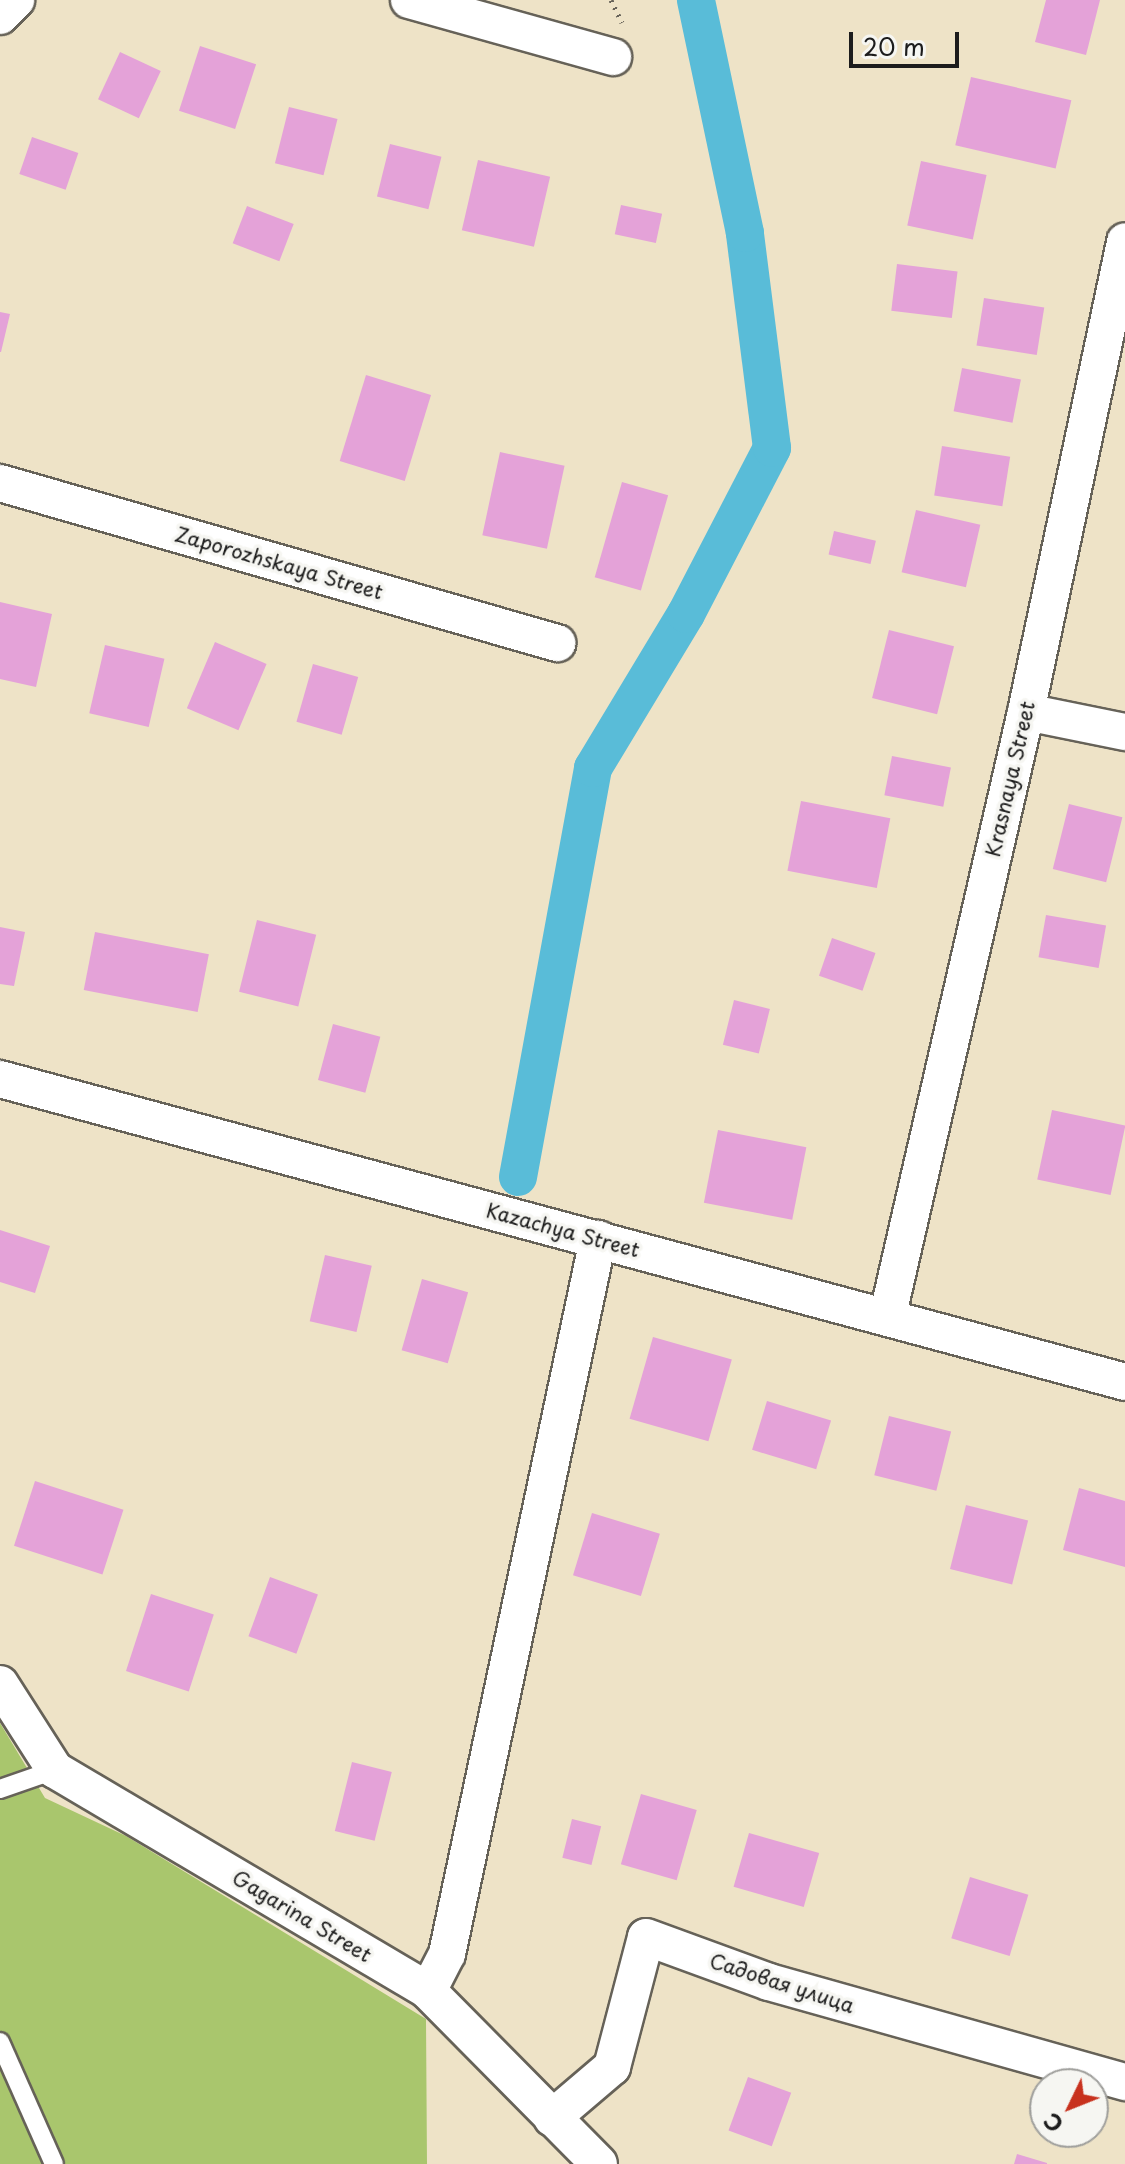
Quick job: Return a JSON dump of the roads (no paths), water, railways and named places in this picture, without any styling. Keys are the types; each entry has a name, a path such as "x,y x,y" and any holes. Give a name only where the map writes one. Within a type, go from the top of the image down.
{"street":[{"path":"0,16 16,0"},
{"path":"409,0 613,57"},
{"name":"Krasnaya Street","path":"888,1314 1026,712 1125,241"},
{"name":"Zaporozhskaya Street","path":"0,483 557,643"},
{"path":"1026,712 1125,732"},
{"name":"Kazachya Street","path":"0,1079 888,1314 1125,1382"},
{"path":"428,1991 447,1954 598,1239"},
{"name":"Gagarina Street","path":"0,1684 55,1770 428,1991 599,2164"},
{"name":"Садовая улица","path":"552,2118 612,2067 646,1937 769,1982 1125,2082"}],"lane":[{"path":"0,1789 55,1770"},
{"path":"0,2042 54,2164"}],"waterway":[{"path":"518,1177 593,768 686,614 772,448 745,233 696,0"}]}
